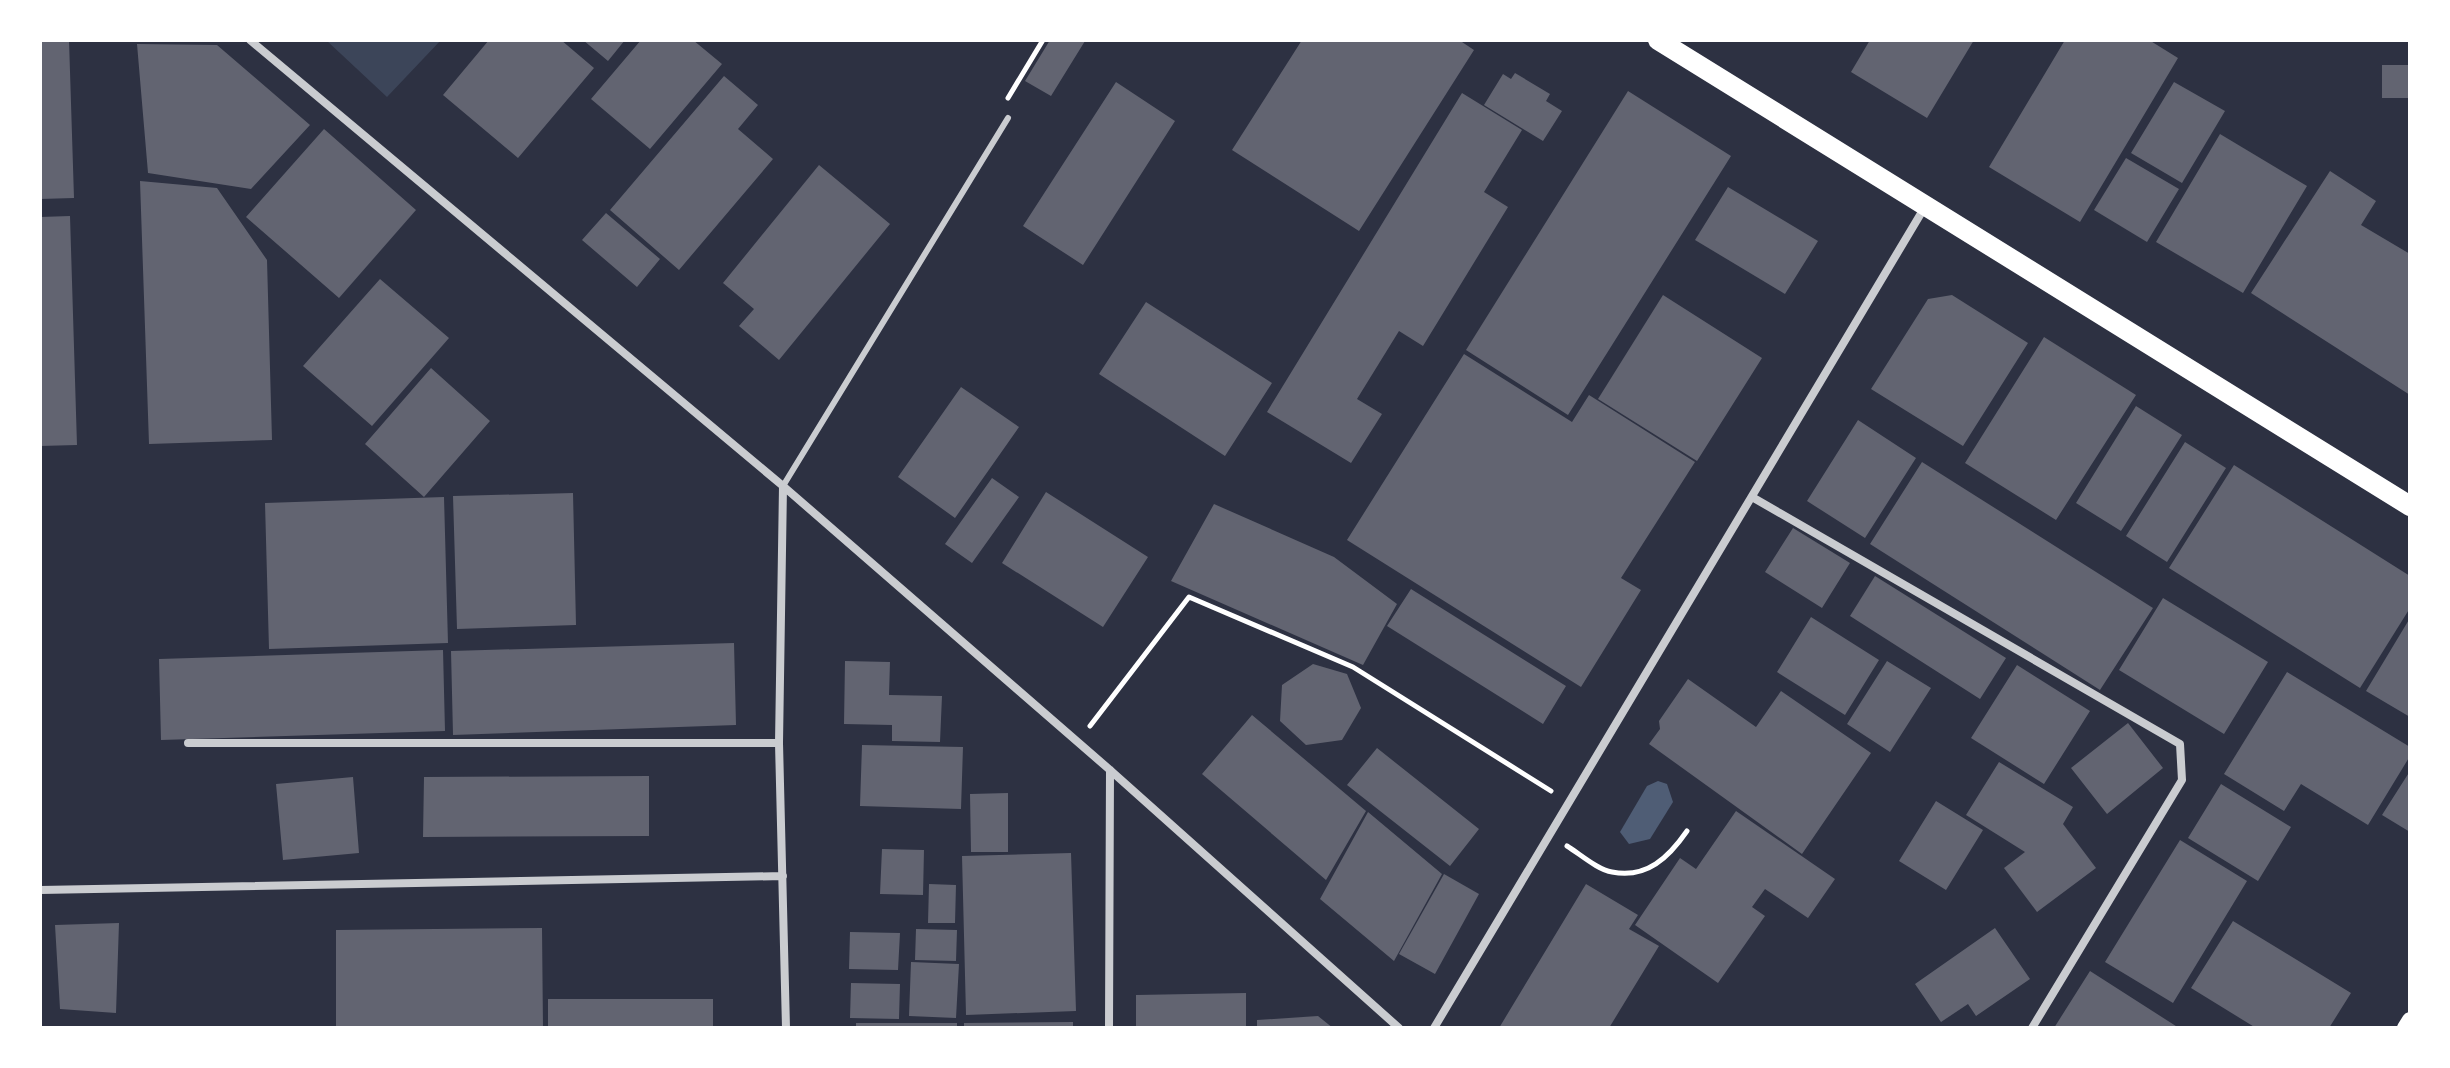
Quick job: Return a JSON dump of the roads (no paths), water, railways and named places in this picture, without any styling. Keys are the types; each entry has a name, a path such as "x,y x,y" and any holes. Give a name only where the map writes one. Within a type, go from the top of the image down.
{"main road":[{"path":"1658,40 2410,506"},
{"path":"2405,1028 2410,1020"}],"street":[{"path":"250,40 783,486 1110,770 1399,1028"},
{"path":"1434,1028 1926,204"},
{"path":"783,486 779,743 786,1028"},
{"path":"1752,497 2180,744 2182,780 2032,1028"},
{"path":"188,743 779,743"},
{"path":"1109,1028 1110,770"},
{"path":"40,890 783,876"}],"lane":[{"path":"783,486 1008,118"}]}
